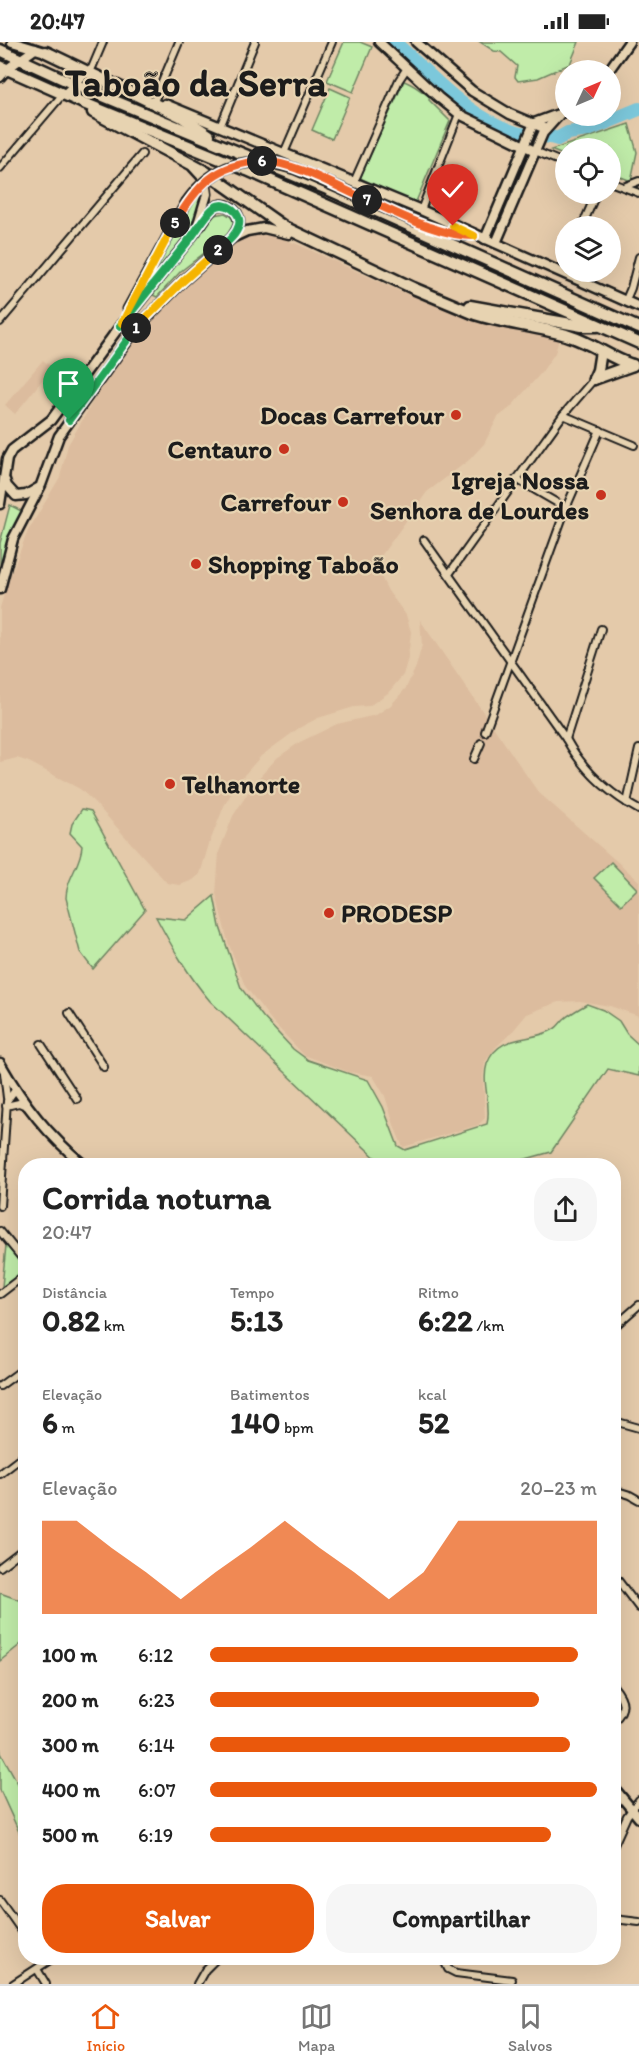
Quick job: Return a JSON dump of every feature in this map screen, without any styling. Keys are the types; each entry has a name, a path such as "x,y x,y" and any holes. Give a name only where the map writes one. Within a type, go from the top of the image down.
{"highway":[{"path":"0,50 74,84 338,194 639,328"},
{"path":"46,52 90,71 182,117 224,146"},
{"path":"2,71 247,170 639,343"},
{"path":"81,102 104,119 206,172 273,221 312,242 494,320 571,336 601,351 636,364"},
{"path":"449,302 582,326 602,327"},
{"path":"594,379 601,351"},
{"path":"594,379 636,364"}],"main road":[{"path":"12,42 46,52"},
{"path":"379,42 459,114 536,149"},
{"path":"416,42 472,91 543,131"},
{"path":"616,60 629,42"},
{"path":"2,71 35,49"},
{"path":"90,71 555,268"},
{"path":"485,239 533,126 555,116"},
{"path":"496,243 543,131 555,120"},
{"path":"120,326 186,203 198,188 223,170 246,162 277,162 417,222 458,234 475,236"},
{"path":"190,165 205,180 207,190 196,231"},
{"path":"501,201 505,208 512,206"},
{"path":"0,504 7,459 12,450 51,420 120,326 213,208 223,205 231,207 236,212 239,227 232,238"},
{"path":"497,212 503,212 507,217"},
{"path":"0,589 13,539 41,485 59,436 136,329 183,281 232,238 247,231 264,228 280,230 312,242"},
{"path":"584,282 639,307"},
{"path":"4,476 7,486 16,496 26,495 41,485"},
{"path":"2,1066 26,1106 48,1132 76,1158"},
{"path":"621,1796 639,1818"}],"street":[{"path":"0,168 63,94 90,71 104,42"},
{"path":"155,99 179,42"},
{"path":"220,128 255,42"},
{"path":"284,153 332,42"},
{"path":"354,182 395,88 407,68"},
{"path":"421,210 459,114"},
{"path":"536,149 555,158"},
{"path":"0,322 142,154"},
{"path":"623,186 639,181"},
{"path":"623,186 639,193"},
{"path":"625,302 639,257"},
{"path":"449,574 563,415 594,379"},
{"path":"563,415 634,445"},
{"path":"485,732 566,508 600,430"},
{"path":"516,479 566,508"},
{"path":"424,540 581,763 592,776 639,810"},
{"path":"566,739 602,629"},
{"path":"474,759 481,743"},
{"path":"627,803 639,749"},
{"path":"69,1012 104,1067"},
{"path":"41,1044 77,1098"},
{"path":"0,1206 7,1103 2,1066"},
{"path":"7,1103 15,1090"},
{"path":"7,1103 19,1103 26,1106"},
{"path":"0,1231 18,1253"},
{"path":"0,1294 18,1281"},
{"path":"621,1322 639,1305"},
{"path":"0,1386 18,1373"},
{"path":"621,1423 639,1428"},
{"path":"0,1474 18,1460"},
{"path":"621,1493 638,1499"},
{"path":"0,1568 18,1553"},
{"path":"621,1584 639,1608"},
{"path":"621,1695 624,1705 621,1713"},
{"path":"621,1831 632,1808 639,1800"},
{"path":"0,1900 18,1926"},
{"path":"621,1920 639,1922"},
{"path":"13,1984 43,1965"},
{"path":"197,1984 210,1965"},
{"path":"446,1965 448,1969 456,1973 512,1980"},
{"path":"37,1969 46,1984"}],"shaded area":[{"name":"Shopping Taboão","path":"273,236 297,244 402,292 483,323 559,339 555,353 541,373 510,408 498,417 484,444 469,460 427,492 378,560 377,569 388,591 406,615 411,632 408,658 403,675 388,693 369,706 354,707 318,718 299,728 261,756 238,782 224,806 200,874 193,880 180,885 167,883 80,789 29,762 17,758 0,762 0,608 28,531 60,477 68,445 102,386 126,352 168,302 236,243 248,237"},
{"path":"43,360 52,368 15,414 5,405"},
{"path":"420,620 538,792 639,881 639,1016 610,1006 580,1001 558,1002 527,1014 485,1062 483,1077 485,1118 478,1125 403,1147 385,1096 373,1076 349,1072 304,1055 272,1021 245,986 228,942 216,894 219,852 233,816 255,782 277,758 300,742 337,724 376,715 391,705 406,688 416,667 422,645"}],"green space":[{"path":"344,42 360,42 372,47 353,92 327,81"},
{"path":"480,42 579,42 572,60 555,60 555,71 538,78 518,81 515,77 517,66 501,52 494,51"},
{"path":"404,81 430,96 429,100 450,121 415,204 360,178"},
{"path":"330,88 350,97 332,139 312,130"},
{"path":"629,124 637,152 631,181 621,177 621,138 587,138"},
{"path":"203,192 201,205 189,231 146,290 172,239 199,194"},
{"path":"225,213 236,224 229,234 181,271 157,297 153,295 214,215"},
{"path":"10,505 23,512 0,571 0,543"},
{"path":"82,809 91,811 145,910 93,969 80,952 66,898 68,885 82,846 70,833 72,824"},
{"path":"611,862 637,889 621,905 594,878"},
{"path":"214,896 220,927 241,988 263,1017 293,1049 308,1060 368,1080 383,1107 398,1146 405,1150 487,1124 485,1071 492,1054 499,1047 508,1043 554,1029 587,1004 603,1010 619,1021 627,1034 639,1045 639,1076 608,1069 551,1152 529,1158 376,1158 210,1001 181,960 156,917 186,920"},
{"path":"6,1245 18,1259 18,1275 2,1287"},
{"path":"0,1593 18,1599 18,1646 0,1661"},
{"path":"0,1746 1,1753 18,1783 18,1830 0,1790"}],"waterway":[{"path":"394,42 465,106 481,117 516,133 557,139 568,133 588,130 639,109"}],"place":[{"name":"Docas Carrefour","path":"456,415"},
{"name":"Centauro","path":"284,449"},
{"name":"Igreja Nossa Senhora de Lourdes","path":"601,495"},
{"name":"Carrefour","path":"343,502"},
{"name":"Shopping Taboão","path":"196,564"},
{"name":"Telhanorte","path":"170,784"},
{"name":"PRODESP","path":"329,913"}],"district":[{"name":"Taboão da Serra","path":"196,83"}],"route":[{"path":"69,420 136,329 183,281 232,238 239,227 239,219 231,207 223,205 213,208 120,326 150,266 186,203 198,188 223,170 246,162 277,162 417,222 458,234 475,236 453,226"}]}
